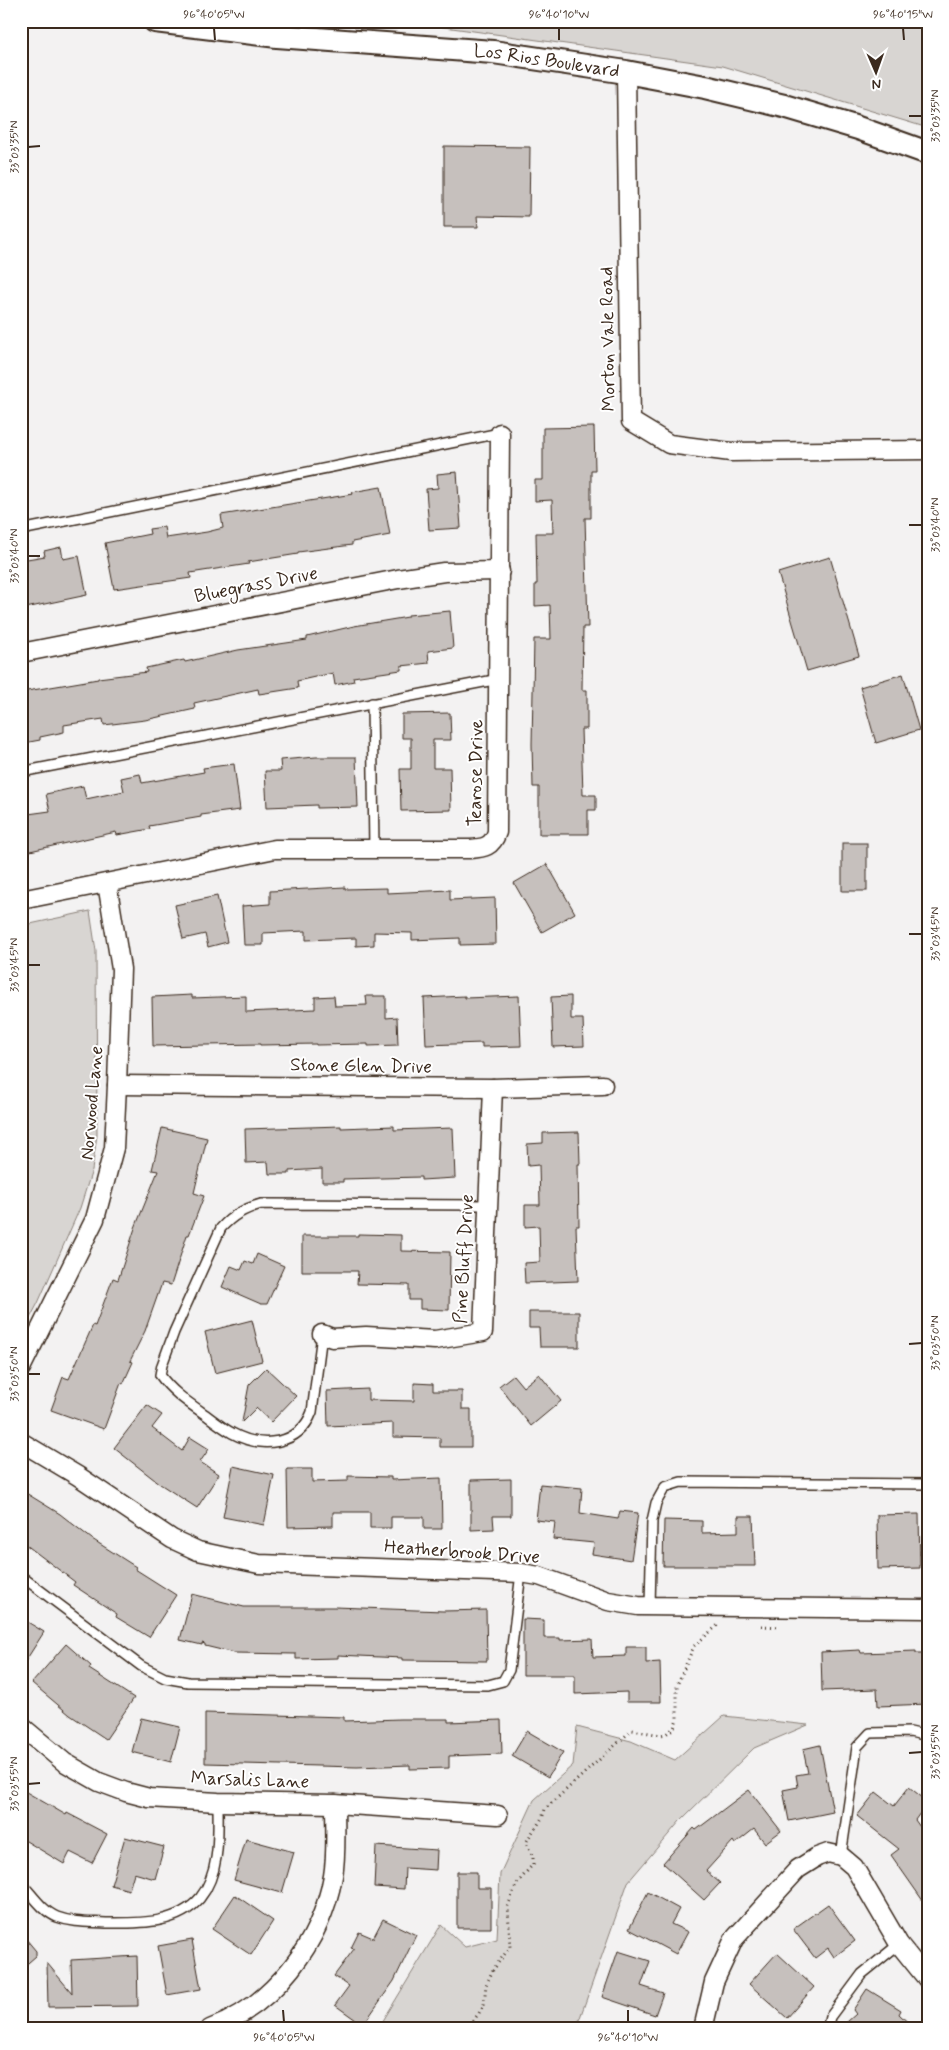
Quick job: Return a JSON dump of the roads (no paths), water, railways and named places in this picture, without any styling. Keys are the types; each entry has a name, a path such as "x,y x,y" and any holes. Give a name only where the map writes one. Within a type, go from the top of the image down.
{"street":[{"name":"Los Rios Boulevard","path":"155,21 277,36 493,52 626,72 705,86 784,106 858,128 928,153"},
{"name":"Morton Vale Road","path":"626,72 631,422 669,444 730,452 928,450"},
{"name":"Tearose Drive","path":"21,900 275,849 484,848 495,839 497,832 499,679 500,432"},
{"name":"Bluegrass Drive","path":"21,653 398,579 444,572 500,571"},
{"name":"Norwood Lane","path":"21,1368 95,1219 114,1148 118,1085 121,969 107,883"},
{"name":"Stone Glen Drive","path":"118,1085 493,1088 603,1085"},
{"name":"Pine Bluff Drive","path":"322,1334 332,1338 366,1336 434,1340 483,1332 493,1088"},
{"name":"Heatherbrook Drive","path":"21,1442 78,1476 172,1539 198,1551 258,1564 521,1573 539,1576 608,1601 638,1606 928,1609"},
{"name":"Marsalis Lane","path":"21,1726 64,1762 99,1782 149,1798 218,1802 335,1804 498,1815"},
{"path":"210,2029 246,2011 288,1974 318,1925 328,1898 333,1874 335,1804"},
{"path":"703,2029 714,1982 734,1939 798,1868 828,1853 841,1856 854,1867 900,1944 928,1980"}],"lane":[{"path":"21,530 500,432"},
{"path":"21,772 499,679"},
{"path":"372,703 374,849"},
{"path":"322,1334 312,1412 308,1424 289,1439 278,1442 257,1441 233,1434 170,1389 160,1375 174,1332 221,1228 232,1216 242,1210 261,1204 488,1206"},
{"path":"650,1606 652,1521 656,1503 665,1488 681,1482 928,1484"},
{"path":"21,1576 141,1666 165,1678 188,1682 488,1686 503,1681 509,1670 521,1573"},
{"path":"841,1856 857,1746 870,1733 910,1732 928,1736"},
{"path":"21,1883 42,1906 55,1916 75,1922 140,1923 164,1919 185,1910 200,1898 208,1884 218,1845 218,1802"},
{"path":"826,2029 830,2016 862,1974 900,1944"}]}
